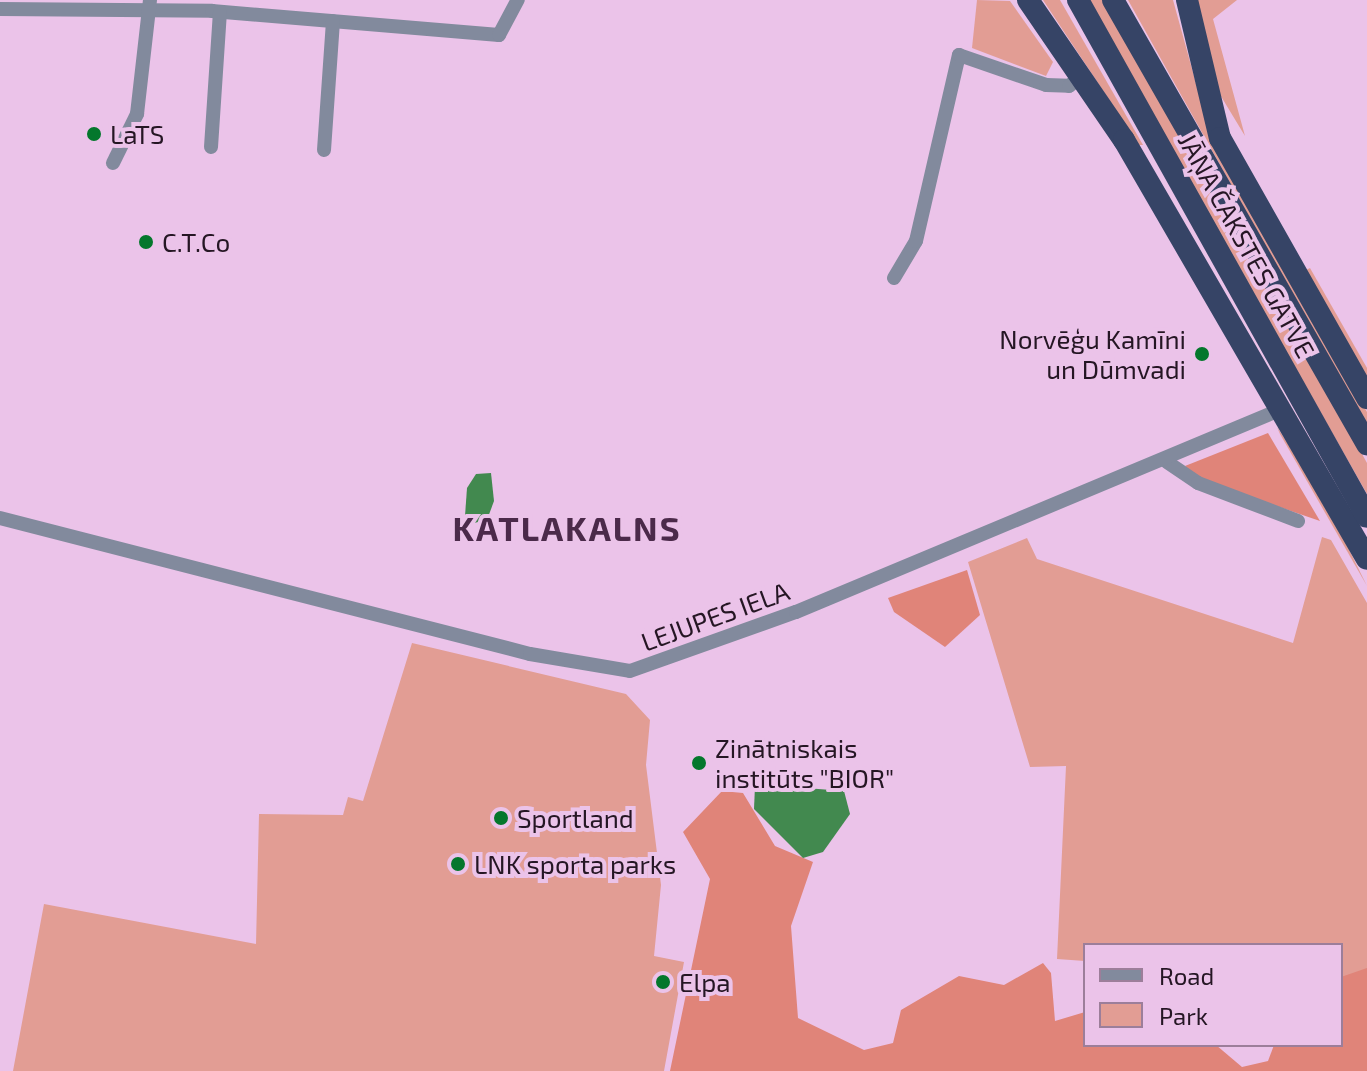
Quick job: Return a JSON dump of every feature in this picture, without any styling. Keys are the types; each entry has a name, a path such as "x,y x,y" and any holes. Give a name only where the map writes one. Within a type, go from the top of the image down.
{"highway":[{"path":"1028,0 1082,76 1282,409 1367,559"},
{"name":"JĀŅA ČAKSTES GATVE","path":"1078,0 1367,517"},
{"name":"JĀŅA ČAKSTES GATVE","path":"1113,0 1367,444"},
{"path":"1187,0 1220,138 1367,398"}],"street":[{"path":"0,8 150,4 499,35 518,0"},
{"path":"113,163 134,125 150,4"},
{"path":"211,147 220,12"},
{"path":"324,150 333,21"},
{"path":"894,278 916,241 959,55 1046,85 1069,86 1082,76"},
{"name":"LEJUPES IELA","path":"0,518 530,654 630,671 700,650 1167,462 1282,409"},
{"path":"1167,462 1198,483 1298,521"}],"green space":[{"path":"977,0 1010,1 1053,62 1046,76 972,48"},
{"path":"1043,0 1060,0 1143,145 1139,145"},
{"path":"1086,0 1103,0 1345,423 1367,463 1367,494"},
{"path":"1128,0 1173,0 1208,127 1367,412 1367,428"},
{"path":"1196,0 1237,0 1213,19 1245,136 1219,93"},
{"path":"1310,268 1367,368 1367,378 1306,270"},
{"path":"1277,427 1327,505 1367,586 1280,434"},
{"path":"1322,537 1331,540 1367,603 1367,982 1343,980 1343,943 1083,943 1083,961 1057,959 1066,766 1030,767 968,562 1027,538 1037,559 1293,643"},
{"name":"LNK sporta parks","path":"412,643 626,694 650,720 646,765 661,885 654,956 684,962 664,1071 13,1071 44,904 256,944 259,814 343,815 348,797 363,801"}],"shaded area":[{"path":"1268,433 1320,521 1201,480 1185,466"},
{"path":"491,473 494,501 487,520 474,523 465,516 467,488 476,474"},
{"path":"967,570 980,615 945,647 894,612 888,598"},
{"path":"755,786 844,791 850,814 823,852 803,858 754,809"},
{"path":"722,791 743,793 775,846 813,862 791,926 798,1018 864,1050 893,1043 901,1010 959,976 1004,985 1043,963 1051,973 1055,1021 1083,1013 1083,1047 1218,1047 1242,1067 1268,1061 1273,1047 1343,1047 1343,976 1367,968 1367,1071 670,1071 710,879 683,832"}],"place":[{"name":"LaTS","path":"94,134"},
{"name":"C.T.Co","path":"146,242"},
{"name":"Norvēģu Kamīni un Dūmvadi","path":"1202,354"},
{"name":"Zinātniskais institūts \"BIOR\"","path":"699,763"},
{"name":"Sportland","path":"501,818"},
{"name":"LNK sporta parks","path":"458,864"},
{"name":"Elpa","path":"663,982"}],"district":[{"name":"KATLAKALNS","path":"567,528"}]}
